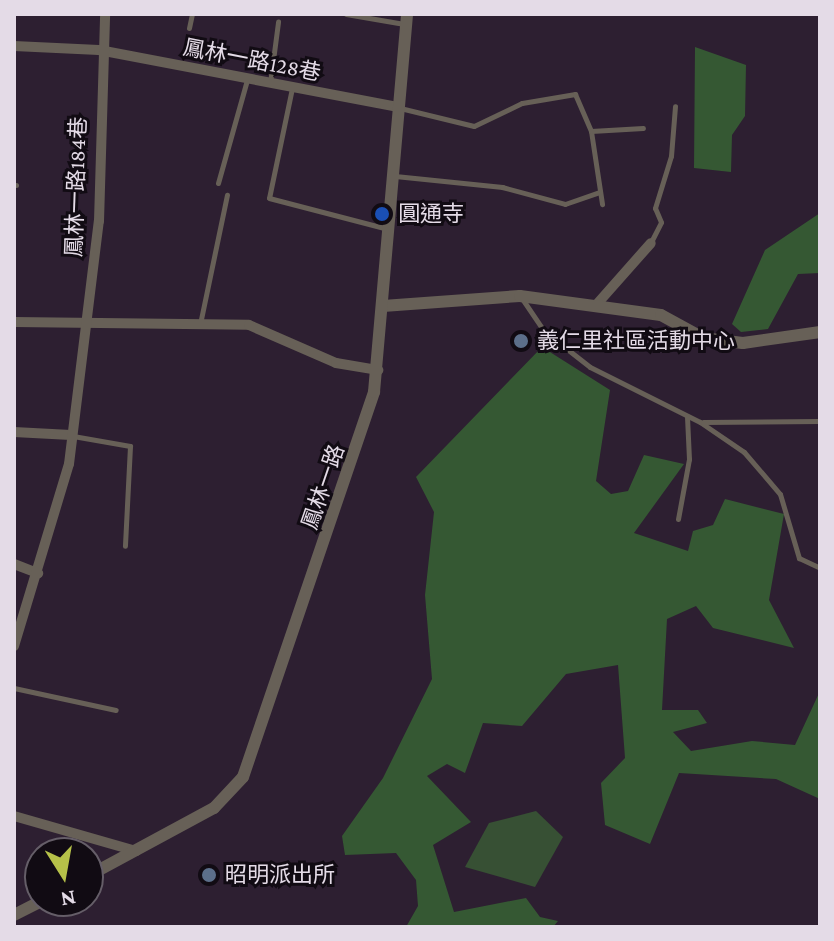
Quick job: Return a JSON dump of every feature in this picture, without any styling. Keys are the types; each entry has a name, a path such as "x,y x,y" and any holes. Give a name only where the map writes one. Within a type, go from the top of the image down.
{"street":[{"path":"99,50 105,14"},
{"name":"鳳林一路","path":"104,868 214,808 243,777 378,370 407,19"},
{"name":"鳳林一路128巷","path":"14,46 99,50 399,107"},
{"name":"鳳林一路184巷","path":"14,646 62,500 99,221 99,50"},
{"path":"597,304 651,243"},
{"path":"383,306 520,296 661,315 703,338 743,343 820,332"},
{"path":"14,322 249,325 336,363 378,370"},
{"path":"14,432 71,435"},
{"path":"14,564 38,573"},
{"path":"14,816 136,851"}],"lane":[{"path":"189,28 192,14"},
{"path":"346,14 407,19"},
{"path":"270,84 278,22"},
{"path":"218,183 247,80"},
{"path":"292,88 269,198 389,229"},
{"path":"399,107 474,126 522,103 575,94 591,131 602,204"},
{"path":"651,243 661,222 655,208 671,156 675,106"},
{"path":"591,131 643,128"},
{"path":"394,176 502,187 565,204 600,192"},
{"path":"200,325 227,195"},
{"path":"520,296 544,331 590,367 700,422 744,452 780,494 799,558 820,568"},
{"path":"678,519 689,459 687,415"},
{"path":"700,422 820,421"},
{"path":"71,435 130,446 125,546"},
{"path":"14,688 116,710"}],"green space":[{"path":"695,47 746,65 745,116 732,135 731,172 694,168"},
{"path":"820,213 820,273 798,274 768,329 741,332 732,324 765,250"},
{"path":"542,347 610,390 596,481 611,494 628,491 644,455 684,464 634,533 688,551 693,531 713,525 725,499 784,514 769,600 794,648 713,628 696,606 667,619 662,710 698,710 707,723 673,732 691,751 752,741 795,745 820,691 820,799 776,779 679,773 650,844 605,825 601,783 625,758 618,665 566,674 522,726 483,723 465,773 447,764 427,776 471,822 433,845 454,912 526,898 540,917 558,921 553,927 406,927 418,906 416,880 396,853 345,855 342,836 383,778 432,679 425,595 434,512 416,477"},
{"path":"536,811 563,837 535,887 465,867 489,823"}],"place":[{"name":"圓通寺","path":"382,214"},
{"name":"義仁里社區活動中心","path":"521,341"},
{"name":"昭明派出所","path":"209,875"}]}
